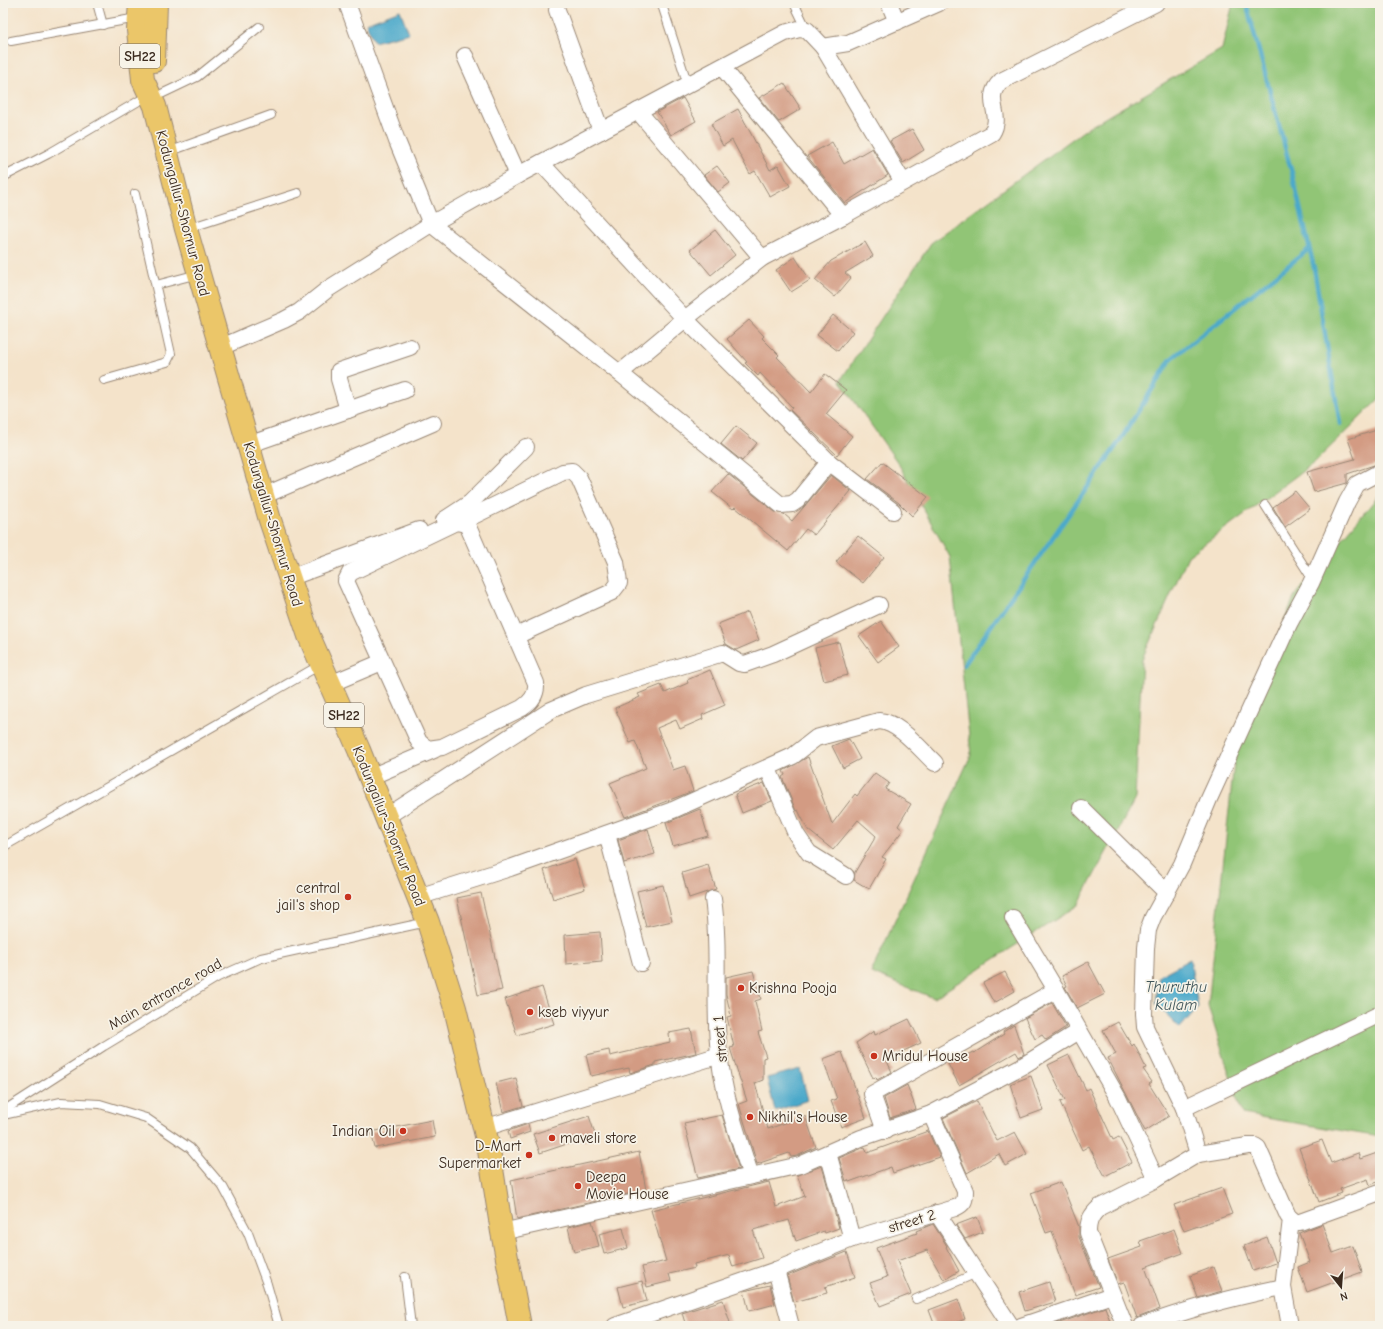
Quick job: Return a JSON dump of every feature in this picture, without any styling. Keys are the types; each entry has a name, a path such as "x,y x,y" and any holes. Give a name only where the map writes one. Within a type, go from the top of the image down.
{"main road":[{"name":"SH22","path":"147,10 139,51 143,80 153,99"},
{"name":"Kodungallur-Shornur Road","path":"153,99 186,229 219,348 263,496 308,636 370,777 428,922 455,1008 484,1128 520,1326"}],"street":[{"path":"889,3 897,22"},
{"path":"824,47 848,43 939,3"},
{"path":"620,373 762,258 843,216 992,133 996,127 997,119 992,97 995,87 1002,81 1156,3"},
{"path":"348,6 397,141 431,224 620,373 781,505 792,504 798,500 829,462"},
{"path":"557,10 601,130"},
{"path":"219,348 299,312 328,289 431,224 518,175 601,130 722,68 785,33 799,29 807,30 824,47 903,182"},
{"path":"465,56 518,175"},
{"path":"722,68 843,216"},
{"path":"638,111 762,258"},
{"path":"541,163 685,319 829,462 893,511"},
{"path":"348,410 339,379 339,371 410,347"},
{"path":"248,446 405,390"},
{"path":"263,496 433,424"},
{"path":"289,578 449,518 470,503 526,447"},
{"path":"434,750 423,747 419,742 346,585 347,577 356,570 456,522 461,522 563,472 572,471 579,478 616,562 619,583 612,592 516,636"},
{"path":"1198,1154 1184,1108 1145,1027 1144,1014 1148,930 1153,916 1182,864 1209,799 1289,624 1313,580 1347,502 1357,484 1380,472"},
{"path":"370,777 442,747 522,708 534,697 537,690 536,683 469,529 466,524 461,522"},
{"path":"386,817 551,710 586,695 723,653 738,663 745,664 773,654 879,605"},
{"path":"330,684 382,662"},
{"path":"418,897 510,868 673,810 768,769 793,756 816,738 879,721 887,722 897,728 935,763"},
{"path":"768,769 796,834 810,853 846,876"},
{"path":"1081,808 1167,893"},
{"path":"607,834 641,963"},
{"name":"street 1","path":"713,899 716,922 718,1044 728,1097 751,1176"},
{"path":"1013,918 1118,1098 1156,1179"},
{"path":"885,1131 872,1094 1056,990"},
{"path":"1184,1108 1380,1014"},
{"path":"502,1232 800,1165 861,1138 931,1114 1024,1064 1079,1031"},
{"path":"484,1128 720,1055"},
{"name":"street 2","path":"615,1326 776,1270 852,1239 962,1204 965,1199 965,1191 931,1114"},
{"path":"1125,1326 1088,1233 1088,1222 1092,1214 1100,1207 1156,1179 1198,1154 1248,1146 1255,1146 1258,1148 1291,1220 1282,1287 1290,1326"},
{"path":"828,1153 852,1239"},
{"path":"1291,1220 1300,1222 1380,1193"},
{"path":"937,1213 1011,1326"},
{"path":"776,1270 791,1326"},
{"path":"1142,1326 1182,1319 1228,1298 1282,1287"},
{"path":"1022,1326 1112,1295"}],"lane":[{"path":"97,3 103,25"},
{"path":"794,3 807,30"},
{"path":"662,5 688,85"},
{"path":"11,41 103,25 147,10"},
{"path":"3,177 197,77 259,27"},
{"path":"167,152 271,115"},
{"path":"186,229 298,193"},
{"path":"104,380 167,362 170,358 170,346 135,194"},
{"path":"156,285 199,274"},
{"path":"1265,505 1313,580"},
{"path":"3,847 321,665"},
{"name":"Main entrance road","path":"3,1111 104,1046 218,977 261,958 428,922"},
{"path":"3,1115 61,1102 100,1104 146,1118 190,1148 224,1187 248,1233 267,1284 279,1326"},
{"path":"916,1299 977,1273"},
{"path":"405,1278 411,1326"}],"green space":[{"path":"1233,3 1380,3 1380,398 1315,462 1188,556 1142,659 1135,799 1078,905 934,998 871,973 971,755 950,557 898,463 840,381 931,243 1086,129 1222,49"},
{"path":"1380,494 1380,1137 1242,1114 1208,1006 1237,735 1295,595"}],"water":[{"path":"400,10 409,33 374,42 366,23"},
{"name":"Thuruthu Kulam","path":"1190,959 1198,1007 1180,1028 1156,1004 1159,976"},
{"path":"800,1069 808,1100 775,1111 767,1078"}],"building":[{"path":"784,83 801,109 779,122 759,98"},
{"path":"683,98 696,121 671,135 657,112"},
{"path":"738,109 770,170 778,165 790,186 770,197 755,171 750,174 732,140 723,146 711,124"},
{"path":"912,129 924,150 903,163 890,141"},
{"path":"832,142 844,164 872,148 888,175 845,203 807,156"},
{"path":"717,166 730,183 718,192 704,175"},
{"path":"715,230 735,255 711,275 690,250"},
{"path":"865,242 873,256 845,273 851,278 835,297 815,280 831,261"},
{"path":"795,257 810,280 791,292 776,270"},
{"path":"833,315 853,332 838,351 817,335"},
{"path":"749,320 764,336 762,338 779,355 777,357 811,392 825,374 846,390 826,414 852,436 837,455 790,410 792,407 760,373 758,376 745,363 747,362 727,339"},
{"path":"736,426 757,443 742,461 721,444"},
{"path":"1380,429 1380,463 1347,474 1347,483 1314,492 1307,472 1355,459 1348,439"},
{"path":"882,462 928,497 912,516 899,503 867,479"},
{"path":"728,474 775,512 784,514 792,521 831,475 851,491 814,535 806,529 788,551 735,507 733,509 712,492"},
{"path":"1295,491 1310,509 1285,527 1273,507"},
{"path":"858,536 884,557 863,583 836,562"},
{"path":"748,612 759,640 736,650 726,644 718,624"},
{"path":"881,621 899,647 878,662 859,636"},
{"path":"839,642 848,675 824,681 815,648"},
{"path":"710,670 725,705 702,715 703,719 680,729 676,720 657,728 673,770 685,766 693,791 625,817 610,783 646,768 635,741 630,743 615,708 640,697 638,694 661,685 665,693 688,683 687,680"},
{"path":"849,739 860,759 843,768 832,746"},
{"path":"808,757 832,824 855,794 857,796 875,773 889,783 885,789 911,804 898,826 903,830 882,857 886,859 869,889 854,880 855,872 876,836 858,820 833,850 808,830 798,810 796,811 782,777 785,775 783,771"},
{"path":"764,783 772,801 742,813 735,794"},
{"path":"700,809 708,836 673,846 666,823"},
{"path":"648,829 655,854 624,863 618,840"},
{"path":"575,859 585,889 553,899 544,870"},
{"path":"708,865 716,889 689,898 682,873"},
{"path":"663,885 672,921 646,927 637,891"},
{"path":"481,893 502,990 478,995 457,898"},
{"path":"600,932 602,961 566,964 565,935"},
{"path":"1088,962 1105,994 1077,1008 1065,987 1067,986 1062,976"},
{"path":"753,971 761,999 755,1001 762,1031 758,1032 766,1057 763,1058 763,1080 755,1083 768,1129 805,1116 816,1147 797,1156 791,1157 789,1153 757,1164 739,1104 747,1101 730,1048 734,1047 727,1017 731,1016 726,994 726,977"},
{"path":"1005,972 1015,991 994,1003 983,983"},
{"name":"kseb viyyur","path":"542,987 554,1024 517,1035 505,999"},
{"path":"1052,1003 1066,1027 1046,1040 1042,1035 1035,1039 1025,1018"},
{"path":"909,1019 921,1043 886,1059 892,1072 877,1080 876,1077 873,1078 856,1043 874,1031 875,1035"},
{"path":"1118,1022 1132,1046 1134,1044 1146,1068 1143,1069 1152,1082 1149,1084 1169,1116 1145,1131 1108,1058 1116,1054 1103,1030"},
{"path":"1014,1025 1024,1054 1019,1057 1016,1052 959,1085 948,1064 973,1052 974,1053 1004,1034 1003,1032"},
{"path":"691,1029 696,1053 655,1062 655,1065 630,1073 629,1068 591,1076 586,1055 609,1050 610,1056 670,1042 669,1033"},
{"path":"842,1052 866,1118 841,1127 831,1101 837,1099 823,1059"},
{"path":"1069,1055 1086,1090 1089,1088 1113,1140 1119,1137 1132,1162 1105,1176 1089,1146 1082,1150 1060,1102 1065,1100 1048,1065"},
{"path":"1031,1076 1043,1110 1021,1118 1010,1084"},
{"path":"516,1078 523,1106 503,1112 496,1083"},
{"path":"907,1085 916,1109 890,1118 884,1098"},
{"path":"977,1101 997,1141 1015,1132 1027,1154 1005,1166 999,1154 967,1173 943,1118"},
{"path":"722,1115 739,1169 698,1178 684,1123"},
{"path":"589,1116 596,1137 583,1141 582,1139 540,1153 533,1134"},
{"path":"432,1120 435,1137 375,1148 371,1132"},
{"path":"528,1124 530,1132 510,1139 508,1131"},
{"path":"928,1131 940,1157 893,1173 891,1167 849,1182 848,1180 846,1181 839,1158 865,1147 867,1153"},
{"path":"1322,1140 1331,1163 1358,1153 1360,1159 1380,1152 1380,1181 1370,1185 1368,1179 1340,1189 1342,1193 1319,1202 1299,1148"},
{"name":"Deepa Movie House","path":"639,1152 646,1190 517,1219 511,1180"},
{"path":"822,1166 839,1228 825,1233 824,1231 796,1241 789,1220 753,1230 762,1258 733,1267 729,1255 694,1264 695,1268 669,1274 671,1281 647,1287 642,1267 666,1261 651,1210 769,1182 776,1207 805,1196 797,1175"},
{"path":"1061,1182 1079,1227 1079,1237 1099,1287 1075,1295 1052,1231 1046,1233 1031,1193"},
{"path":"1222,1188 1232,1214 1184,1231 1174,1205"},
{"path":"977,1217 983,1232 965,1239 956,1225"},
{"path":"592,1221 599,1246 574,1252 568,1227"},
{"path":"933,1224 947,1246 946,1247 959,1271 944,1280 927,1250 897,1261 911,1294 880,1306 870,1283 887,1277 876,1248 917,1233 916,1231"},
{"path":"1322,1224 1333,1253 1353,1246 1362,1272 1307,1292 1298,1267 1310,1262 1299,1233"},
{"path":"623,1228 628,1248 604,1254 599,1234"},
{"path":"1174,1229 1183,1253 1145,1267 1160,1309 1137,1318 1124,1282 1118,1284 1108,1259 1142,1247 1140,1241"},
{"path":"1267,1237 1276,1263 1253,1271 1244,1246"},
{"path":"847,1252 855,1277 825,1287 827,1293 794,1302 787,1276"},
{"path":"1213,1267 1222,1291 1198,1298 1190,1276"},
{"path":"642,1281 647,1301 623,1307 618,1287"},
{"path":"1049,1282 1055,1302 1025,1311 1019,1292"},
{"path":"770,1285 775,1304 749,1311 744,1291"},
{"path":"958,1299 965,1319 948,1326 935,1326 929,1310"},
{"path":"723,1300 731,1326 686,1326 682,1313"},
{"path":"1105,1307 1112,1326 1051,1326"}],"waterway":[{"path":"1246,3 1293,177 1314,268 1340,424"},
{"path":"964,665 1119,442 1171,359 1309,249"}],"place":[{"name":"central jail's shop","path":"348,897"},
{"name":"Krishna Pooja","path":"741,988"},
{"name":"kseb viyyur","path":"530,1012"},
{"name":"Mridul House","path":"874,1056"},
{"name":"Nikhil's House","path":"750,1117"},
{"name":"Indian Oil","path":"403,1131"},
{"name":"maveli store","path":"552,1138"},
{"name":"D-Mart Supermarket","path":"529,1155"},
{"name":"Deepa Movie House","path":"578,1186"}]}
